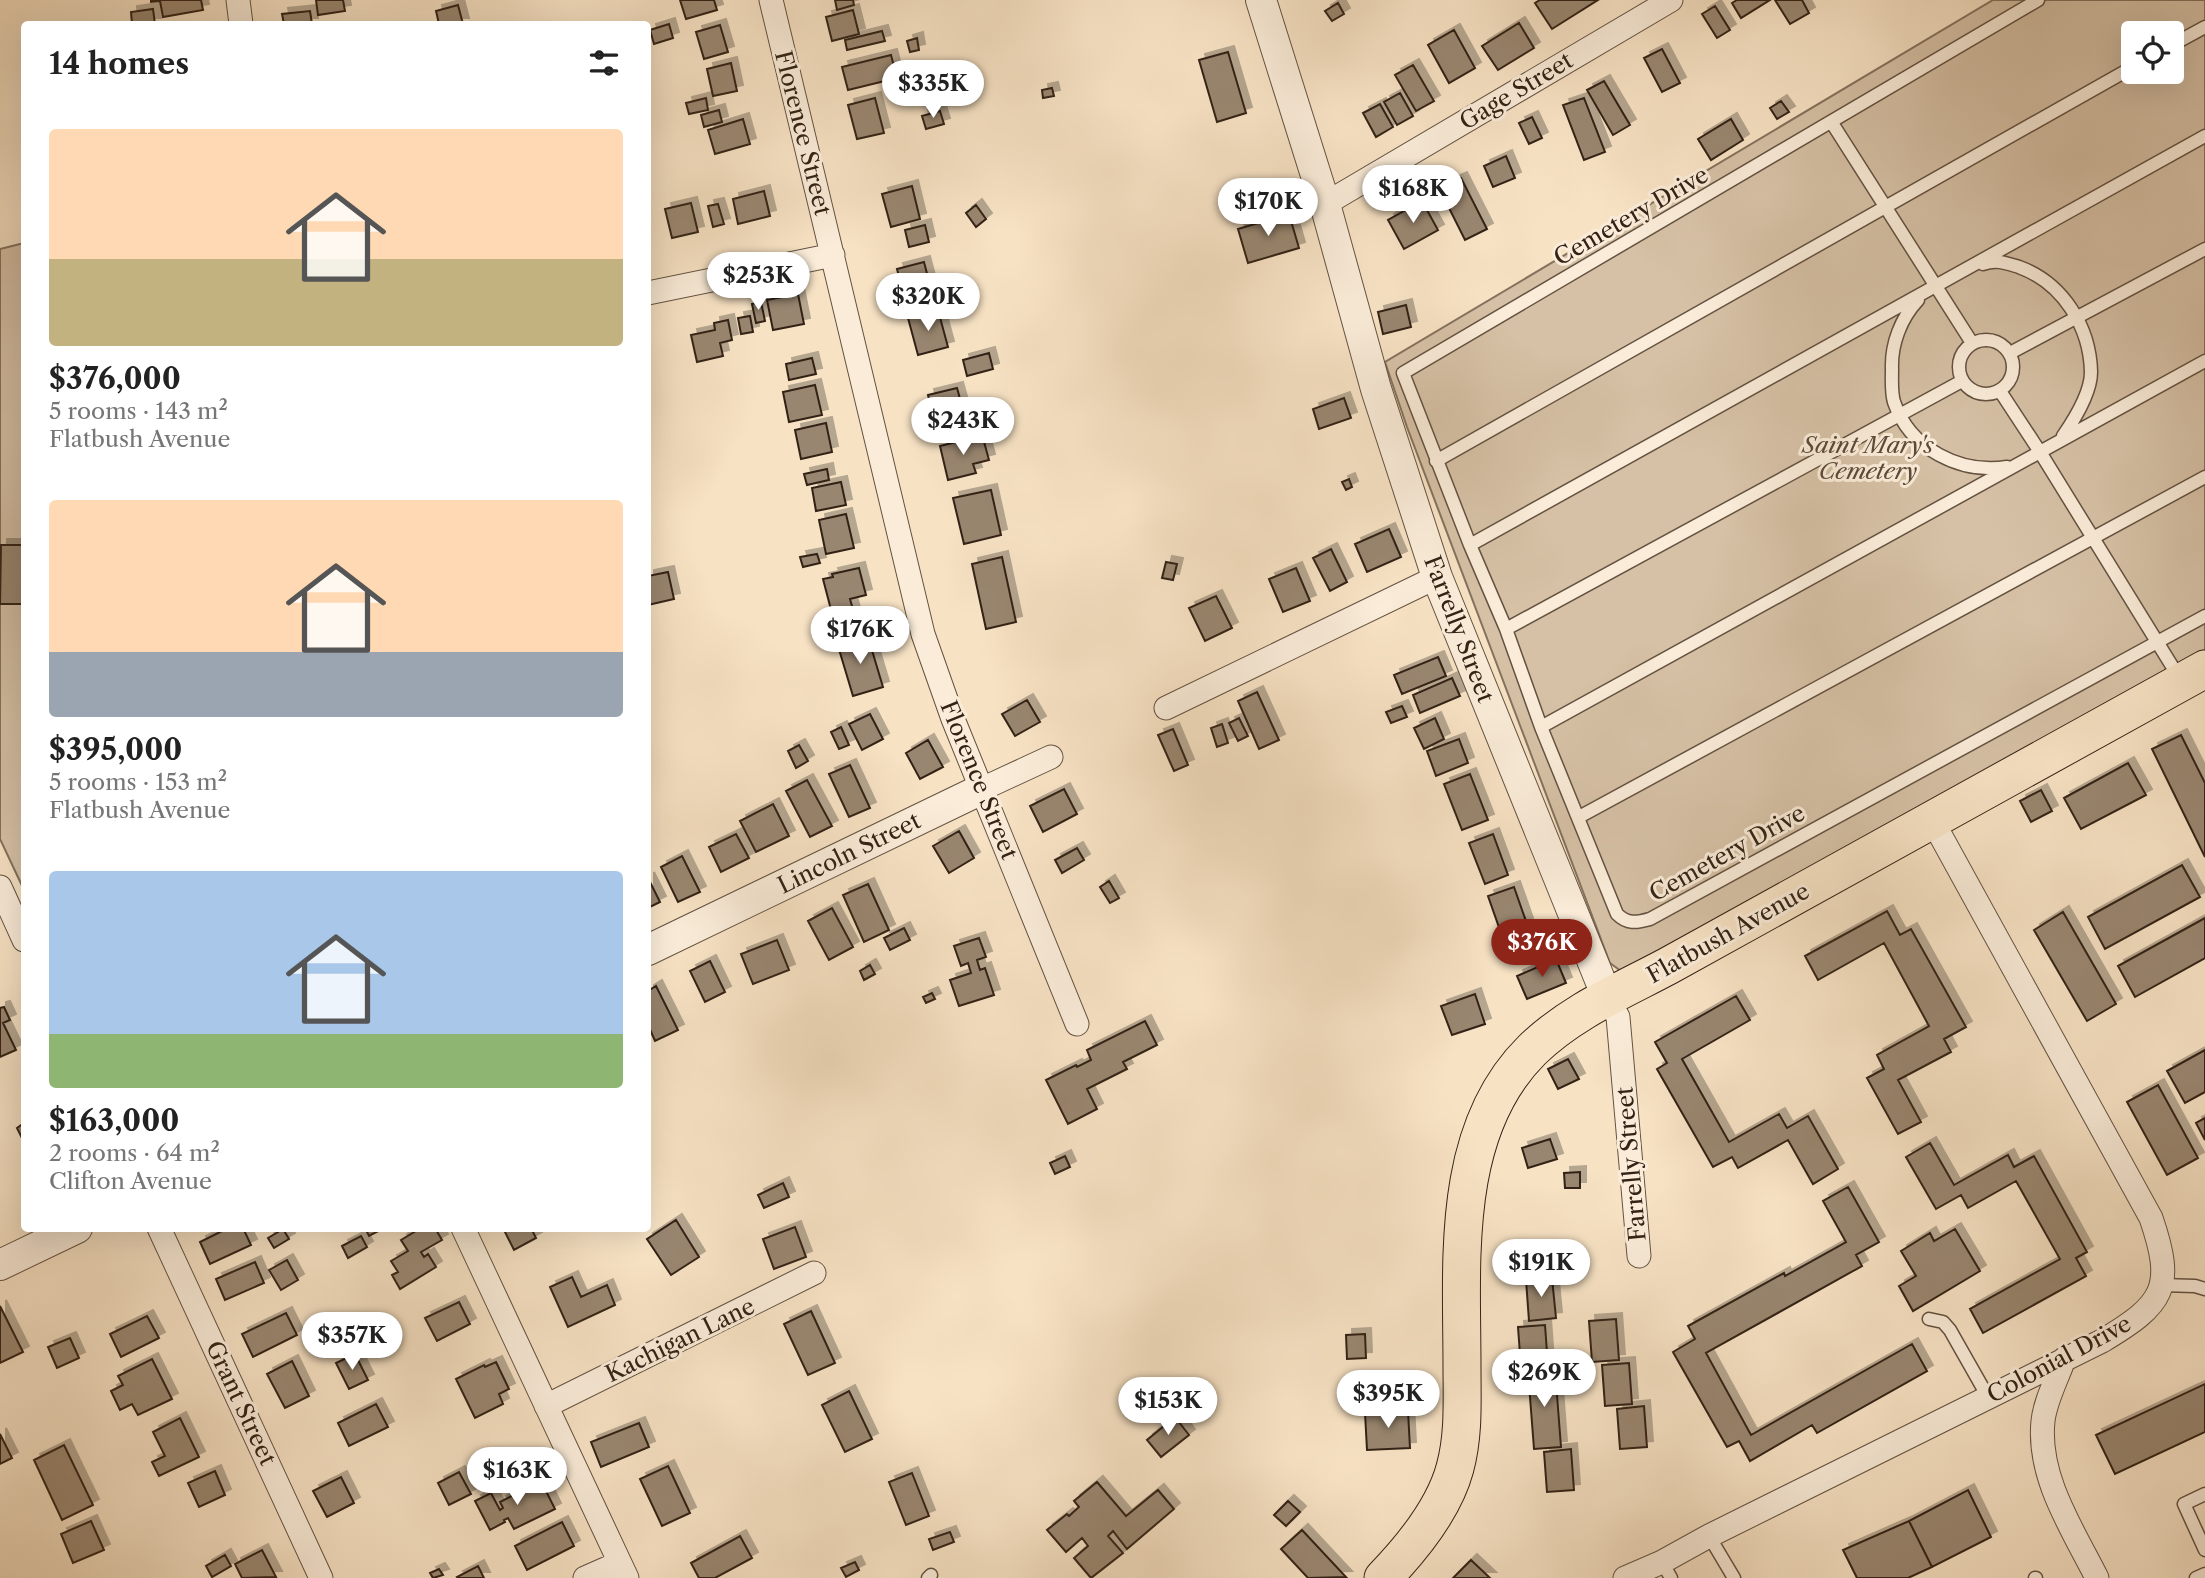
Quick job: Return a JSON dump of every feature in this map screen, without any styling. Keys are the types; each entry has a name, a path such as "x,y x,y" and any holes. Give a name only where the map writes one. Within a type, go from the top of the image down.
{"main road":[{"name":"Flatbush Avenue","path":"1382,1578 1429,1521 1454,1470 1462,1413 1462,1244 1471,1171 1480,1136 1499,1093 1510,1075 1532,1050 1556,1029 1607,997 1668,966 2193,676"}],"street":[{"path":"237,0 240,21"},
{"name":"Florence Street","path":"771,0 923,634 953,719 1077,1024"},
{"name":"Farrelly Street","path":"1261,0 1325,204 1376,389 1437,577 1607,997 1618,1017 1639,1256"},
{"name":"Gage Street","path":"1325,204 1671,0"},
{"path":"651,292 834,255"},
{"path":"1166,708 1437,577"},
{"name":"Lincoln Street","path":"651,949 1051,757"},
{"path":"1932,820 2151,1218 2161,1249 2164,1276 2161,1285"},
{"path":"0,887 21,933"},
{"path":"0,1265 69,1232"},
{"name":"Grant Street","path":"161,1232 321,1578"},
{"path":"465,1232 623,1570 584,1578"},
{"name":"Kachigan Lane","path":"547,1406 814,1273"},
{"name":"Colonial Drive","path":"1625,1578 1667,1570 1710,1536 2102,1341 2132,1323 2156,1300 2161,1285"},
{"path":"2064,1359 2043,1418 2042,1451 2053,1486 2097,1578"}],"lane":[{"name":"Cemetery Drive","path":"2038,0 1403,373 1617,914 1630,922 1638,923 1650,919 2205,616"},
{"path":"2184,38 2205,27"},
{"path":"1436,461 2121,74"},
{"path":"1832,123 1972,343"},
{"path":"1471,545 2205,136"},
{"path":"2010,353 2205,249"},
{"path":"1968,269 1989,261 2003,261 2028,270 2056,289 2069,303 2078,319 2085,338 2091,375 2079,412 2061,440"},
{"path":"1923,294 1909,310 1895,342 1892,360 1893,399 1900,415 1914,438 1933,452 1968,466 1987,469 2022,462"},
{"path":"1993,341 2003,345 2010,353 2014,363 2013,374 2008,384 2000,391 1990,395 1979,394 1969,389 1962,381 1959,360 1964,350 1972,343 1993,341"},
{"path":"1541,727 2205,361"},
{"path":"1506,629 1962,381"},
{"path":"2000,391 2157,642 2193,676"},
{"path":"1579,817 2205,477"},
{"path":"2161,1285 2205,1289"},
{"path":"1929,1319 1943,1322 1950,1330 1987,1397"},
{"path":"2205,1494 2184,1504 2205,1550"},
{"path":"1710,1536 1734,1578"},
{"path":"2196,1578 2205,1574"}],"green space":[{"name":"Saint Mary's Cemetery","path":"1993,0 2205,0 2205,650 1621,971 1610,963 1407,427 1385,362"},
{"path":"21,244 21,884 0,839 0,249"}],"building":[{"path":"151,0 201,0 203,10 163,17 160,1"},
{"path":"316,0 343,0 345,11 318,15"},
{"path":"680,0 714,0 717,10 686,19"},
{"path":"835,0 853,0 854,5 837,10"},
{"path":"1540,0 1598,0 1552,29 1535,3"},
{"path":"1737,0 1770,0 1741,18 1732,3"},
{"path":"1775,0 1802,0 1809,13 1790,24"},
{"path":"1338,3 1344,14 1332,21 1325,11"},
{"path":"458,5 462,21 438,21 436,11"},
{"path":"1715,6 1730,30 1717,38 1702,14"},
{"path":"153,9 155,21 132,21 131,12"},
{"path":"853,10 859,34 832,41 826,17"},
{"path":"310,11 312,21 283,21 282,14"},
{"path":"1519,23 1534,48 1498,70 1482,46"},
{"path":"669,24 673,38 654,44 651,30"},
{"path":"720,25 728,52 704,59 696,32"},
{"path":"1454,30 1475,68 1449,83 1428,45"},
{"path":"882,31 885,41 847,50 845,40"},
{"path":"917,38 919,50 910,52 907,41"},
{"path":"1662,49 1680,83 1662,92 1644,58"},
{"path":"1228,52 1246,113 1217,122 1199,60"},
{"path":"891,55 897,78 848,90 842,67"},
{"path":"731,63 737,91 713,96 707,69"},
{"path":"1413,65 1434,101 1416,111 1395,75"},
{"path":"1604,81 1630,125 1613,135 1587,90"},
{"path":"1052,88 1054,96 1043,98 1042,90"},
{"path":"1400,93 1413,116 1397,125 1384,102"},
{"path":"706,98 708,110 689,114 686,103"},
{"path":"875,98 884,133 857,139 848,105"},
{"path":"1584,98 1605,152 1584,160 1563,105"},
{"path":"1781,101 1789,112 1777,119 1770,108"},
{"path":"1380,104 1393,127 1376,137 1363,113"},
{"path":"719,110 722,122 704,127 701,115"},
{"path":"940,111 944,124 926,129 922,116"},
{"path":"1532,117 1542,138 1529,144 1519,123"},
{"path":"743,119 750,144 715,154 708,130"},
{"path":"1731,119 1743,140 1711,160 1698,139"},
{"path":"1506,156 1515,178 1493,187 1484,166"},
{"path":"1461,178 1487,229 1465,240 1439,188"},
{"path":"912,186 920,219 891,227 882,194"},
{"path":"764,191 770,216 738,224 733,199"},
{"path":"1422,201 1438,230 1404,249 1388,220"},
{"path":"691,203 698,232 672,238 665,209"},
{"path":"718,204 724,224 713,227 708,206"},
{"path":"976,205 986,219 976,227 966,213"},
{"path":"1289,214 1299,248 1248,263 1238,229"},
{"path":"925,225 929,242 909,247 905,230"},
{"path":"924,262 931,289 904,296 897,269"},
{"path":"798,294 804,324 773,330 767,300"},
{"path":"761,302 765,321 756,323 752,304"},
{"path":"1406,305 1411,327 1383,334 1378,312"},
{"path":"938,310 948,347 918,355 908,318"},
{"path":"750,316 753,332 741,334 738,318"},
{"path":"728,320 732,340 720,343 723,356 697,362 691,335 715,330 714,323"},
{"path":"989,353 993,369 967,376 963,360"},
{"path":"812,358 816,374 789,380 786,364"},
{"path":"815,385 822,415 789,422 783,392"},
{"path":"957,388 966,420 936,428 928,395"},
{"path":"1344,398 1351,418 1319,429 1313,409"},
{"path":"826,423 832,452 801,459 795,430"},
{"path":"983,438 989,460 973,464 976,473 948,480 940,446"},
{"path":"827,469 829,480 807,485 804,474"},
{"path":"1349,479 1352,487 1346,490 1342,482"},
{"path":"841,482 846,505 816,511 812,488"},
{"path":"991,490 1001,535 964,544 953,498"},
{"path":"846,514 854,548 826,554 819,520"},
{"path":"1389,529 1401,557 1367,572 1355,544"},
{"path":"1,545 21,545 21,604 0,604"},
{"path":"1331,549 1347,582 1330,591 1313,558"},
{"path":"817,554 820,563 803,567 800,557"},
{"path":"1002,557 1016,622 986,629 972,564"},
{"path":"1166,562 1177,564 1173,580 1162,578"},
{"path":"859,568 866,595 850,599 856,620 835,625 823,579 833,577 832,574"},
{"path":"1296,568 1310,601 1283,612 1269,579"},
{"path":"668,572 674,599 651,604 651,575"},
{"path":"1216,596 1232,628 1205,641 1189,608"},
{"path":"868,637 883,687 853,696 838,646"},
{"path":"1438,657 1446,676 1402,694 1394,675"},
{"path":"1452,678 1460,696 1420,713 1413,695"},
{"path":"1257,692 1279,740 1259,749 1238,701"},
{"path":"1027,700 1040,722 1015,736 1002,714"},
{"path":"1402,706 1407,717 1391,723 1386,712"},
{"path":"870,714 883,739 862,750 849,724"},
{"path":"1239,718 1248,736 1238,741 1229,723"},
{"path":"1435,718 1444,739 1424,749 1414,728"},
{"path":"1222,724 1228,743 1217,747 1211,728"},
{"path":"841,727 849,745 839,749 831,732"},
{"path":"1173,729 1188,765 1174,771 1158,735"},
{"path":"2181,735 2205,783 2205,857 2152,749"},
{"path":"1459,739 1468,763 1436,776 1427,751"},
{"path":"928,740 943,767 920,779 906,753"},
{"path":"799,745 808,761 796,768 788,751"},
{"path":"2128,763 2146,795 2081,829 2064,798"},
{"path":"850,765 870,808 849,817 829,774"},
{"path":"1470,774 1488,820 1462,830 1444,784"},
{"path":"807,780 832,826 810,837 786,791"},
{"path":"1064,789 1077,814 1043,832 1030,806"},
{"path":"2041,790 2052,811 2031,822 2020,801"},
{"path":"773,804 789,836 756,852 740,821"},
{"path":"959,831 974,858 949,873 933,846"},
{"path":"736,834 749,858 721,872 709,847"},
{"path":"1493,834 1508,875 1485,884 1469,843"},
{"path":"1077,848 1084,860 1062,873 1055,860"},
{"path":"682,856 700,892 678,902 661,867"},
{"path":"2182,865 2200,897 2105,949 2088,917"},
{"path":"1109,881 1119,898 1110,903 1100,887"},
{"path":"651,884 660,902 651,906"},
{"path":"868,884 889,930 864,942 843,895"},
{"path":"1514,887 1527,924 1501,933 1488,896"},
{"path":"832,908 853,947 829,960 808,921"},
{"path":"1887,911 1900,935 1911,929 1966,1027 1944,1039 1951,1052 1898,1080 1921,1122 1898,1134 1867,1078 1884,1069 1877,1055 1929,1026 1884,943 1818,980 1805,956"},
{"path":"2063,912 2116,1004 2087,1021 2034,930"},
{"path":"2205,918 2205,958 2135,997 2118,966"},
{"path":"904,928 910,940 890,950 884,938"},
{"path":"979,938 986,957 977,960 980,970 985,968 994,995 959,1006 950,980 971,973 968,963 961,966 954,946"},
{"path":"777,940 789,970 753,984 741,954"},
{"path":"1556,959 1566,983 1527,999 1517,976"},
{"path":"710,961 725,992 705,1002 690,971"},
{"path":"870,965 875,974 864,980 860,971"},
{"path":"656,986 678,1030 655,1041 651,1032 651,989"},
{"path":"932,993 935,999 926,1003 923,997"},
{"path":"1475,994 1485,1024 1452,1035 1441,1006"},
{"path":"1736,996 1750,1020 1682,1059 1729,1142 1779,1114 1787,1128 1808,1116 1838,1169 1813,1184 1788,1140 1738,1168 1732,1157 1713,1167 1657,1069 1667,1063 1655,1042"},
{"path":"4,1007 10,1020 3,1023 16,1050 0,1057 0,1008"},
{"path":"1145,1021 1157,1045 1123,1062 1127,1069 1087,1089 1097,1109 1068,1124 1046,1080 1091,1060 1087,1050"},
{"path":"2205,1050 2205,1092 2185,1103 2167,1071"},
{"path":"1568,1059 1579,1079 1558,1089 1548,1069"},
{"path":"2158,1085 2198,1158 2167,1175 2127,1102"},
{"path":"2205,1118 2205,1140 2196,1123"},
{"path":"1550,1139 1557,1159 1528,1168 1522,1148"},
{"path":"1930,1143 1954,1185 2008,1155 2014,1167 2034,1156 2087,1252 2076,1258 2086,1276 1983,1333 1970,1309 2060,1259 2016,1181 1968,1208 1961,1195 1936,1209 1906,1157"},
{"path":"1065,1156 1070,1167 1055,1174 1050,1163"},
{"path":"1580,1172 1580,1188 1565,1188 1564,1173"},
{"path":"783,1183 789,1197 764,1208 758,1195"},
{"path":"1848,1187 1879,1242 1856,1255 1862,1266 1706,1353 1751,1435 1912,1344 1927,1371 1817,1433 1812,1425 1750,1461 1739,1441 1727,1447 1673,1352 1695,1339 1688,1326 1846,1242 1823,1201"},
{"path":"676,1220 699,1257 671,1275 647,1239"},
{"path":"795,1227 806,1257 774,1269 763,1239"},
{"path":"1955,1229 1980,1271 1913,1311 1899,1286 1916,1276 1901,1251 1930,1233 1934,1241"},
{"path":"220,1232 245,1232 251,1245 210,1264 200,1242"},
{"path":"278,1232 285,1232 289,1239 274,1248 268,1238"},
{"path":"414,1232 437,1232 442,1240 421,1252 424,1257 428,1254 436,1267 400,1289 392,1275 398,1272 391,1261 408,1251 401,1240"},
{"path":"505,1232 533,1232 536,1238 514,1250"},
{"path":"361,1236 367,1247 348,1258 342,1246"},
{"path":"287,1260 298,1280 281,1290 269,1270"},
{"path":"255,1262 264,1283 225,1300 216,1279"},
{"path":"572,1277 581,1297 607,1285 615,1305 568,1327 550,1287"},
{"path":"1552,1278 1556,1318 1529,1321 1526,1280"},
{"path":"459,1302 470,1324 437,1341 425,1318"},
{"path":"0,1306 23,1352 0,1363"},
{"path":"811,1311 835,1363 808,1375 784,1324"},
{"path":"286,1313 297,1335 253,1357 242,1334"},
{"path":"147,1316 159,1338 121,1357 110,1334"},
{"path":"1616,1319 1619,1360 1592,1362 1589,1321"},
{"path":"1545,1325 1548,1366 1521,1368 1518,1327"},
{"path":"1365,1334 1366,1358 1347,1359 1346,1335"},
{"path":"70,1338 79,1358 57,1368 48,1347"},
{"path":"355,1354 368,1380 349,1389 336,1363"},
{"path":"152,1359 172,1399 138,1415 132,1404 120,1410 111,1391 123,1385 118,1376"},
{"path":"292,1361 309,1396 285,1408 267,1374"},
{"path":"496,1362 509,1389 499,1394 503,1404 475,1418 456,1379"},
{"path":"1629,1363 1632,1404 1605,1406 1602,1365"},
{"path":"1555,1369 1561,1447 1534,1449 1528,1371"},
{"path":"2205,1384 2205,1432 2115,1474 2096,1435"},
{"path":"849,1391 872,1439 845,1452 822,1405"},
{"path":"376,1404 388,1427 349,1446 338,1423"},
{"path":"1644,1406 1647,1447 1620,1449 1617,1409"},
{"path":"1408,1411 1410,1448 1367,1450 1365,1413"},
{"path":"1175,1417 1189,1435 1161,1457 1147,1440"},
{"path":"180,1418 199,1457 159,1476 152,1462 165,1456 153,1432"},
{"path":"639,1423 649,1447 601,1467 591,1442"},
{"path":"0,1434 12,1458 0,1464"},
{"path":"64,1445 93,1505 62,1520 34,1460"},
{"path":"1571,1449 1574,1490 1547,1492 1544,1452"},
{"path":"668,1466 690,1513 662,1526 640,1479"},
{"path":"215,1471 225,1495 199,1507 188,1483"},
{"path":"459,1472 471,1494 449,1505 438,1483"},
{"path":"912,1473 929,1516 906,1525 889,1482"},
{"path":"341,1477 354,1503 327,1517 313,1491"},
{"path":"541,1481 555,1509 514,1529 508,1518 490,1530 475,1501 491,1493 500,1510 503,1508 500,1502"},
{"path":"1097,1482 1126,1516 1158,1490 1174,1509 1127,1549 1113,1531 1108,1536 1123,1553 1091,1578 1074,1558 1088,1546 1082,1538 1066,1552 1047,1530 1079,1507 1074,1501"},
{"path":"1968,1490 1991,1537 1932,1567 1909,1521"},
{"path":"1288,1501 1300,1512 1286,1526 1274,1515"},
{"path":"91,1521 104,1550 73,1563 61,1534"},
{"path":"1909,1521 1932,1567 1908,1578 1857,1578 1843,1550"},
{"path":"562,1522 574,1546 527,1570 515,1546"},
{"path":"1302,1530 1346,1577 1308,1578 1281,1549"},
{"path":"950,1532 954,1542 933,1550 929,1539"},
{"path":"740,1536 752,1558 715,1578 699,1578 691,1563"},
{"path":"262,1550 276,1577 242,1578 235,1564"},
{"path":"225,1555 231,1566 212,1577 206,1566"},
{"path":"1471,1560 1490,1578 1453,1578"},
{"path":"855,1562 859,1570 846,1577 841,1568"},
{"path":"478,1566 484,1578 457,1577"},
{"path":"439,1569 443,1575 433,1578 430,1573"}]}
